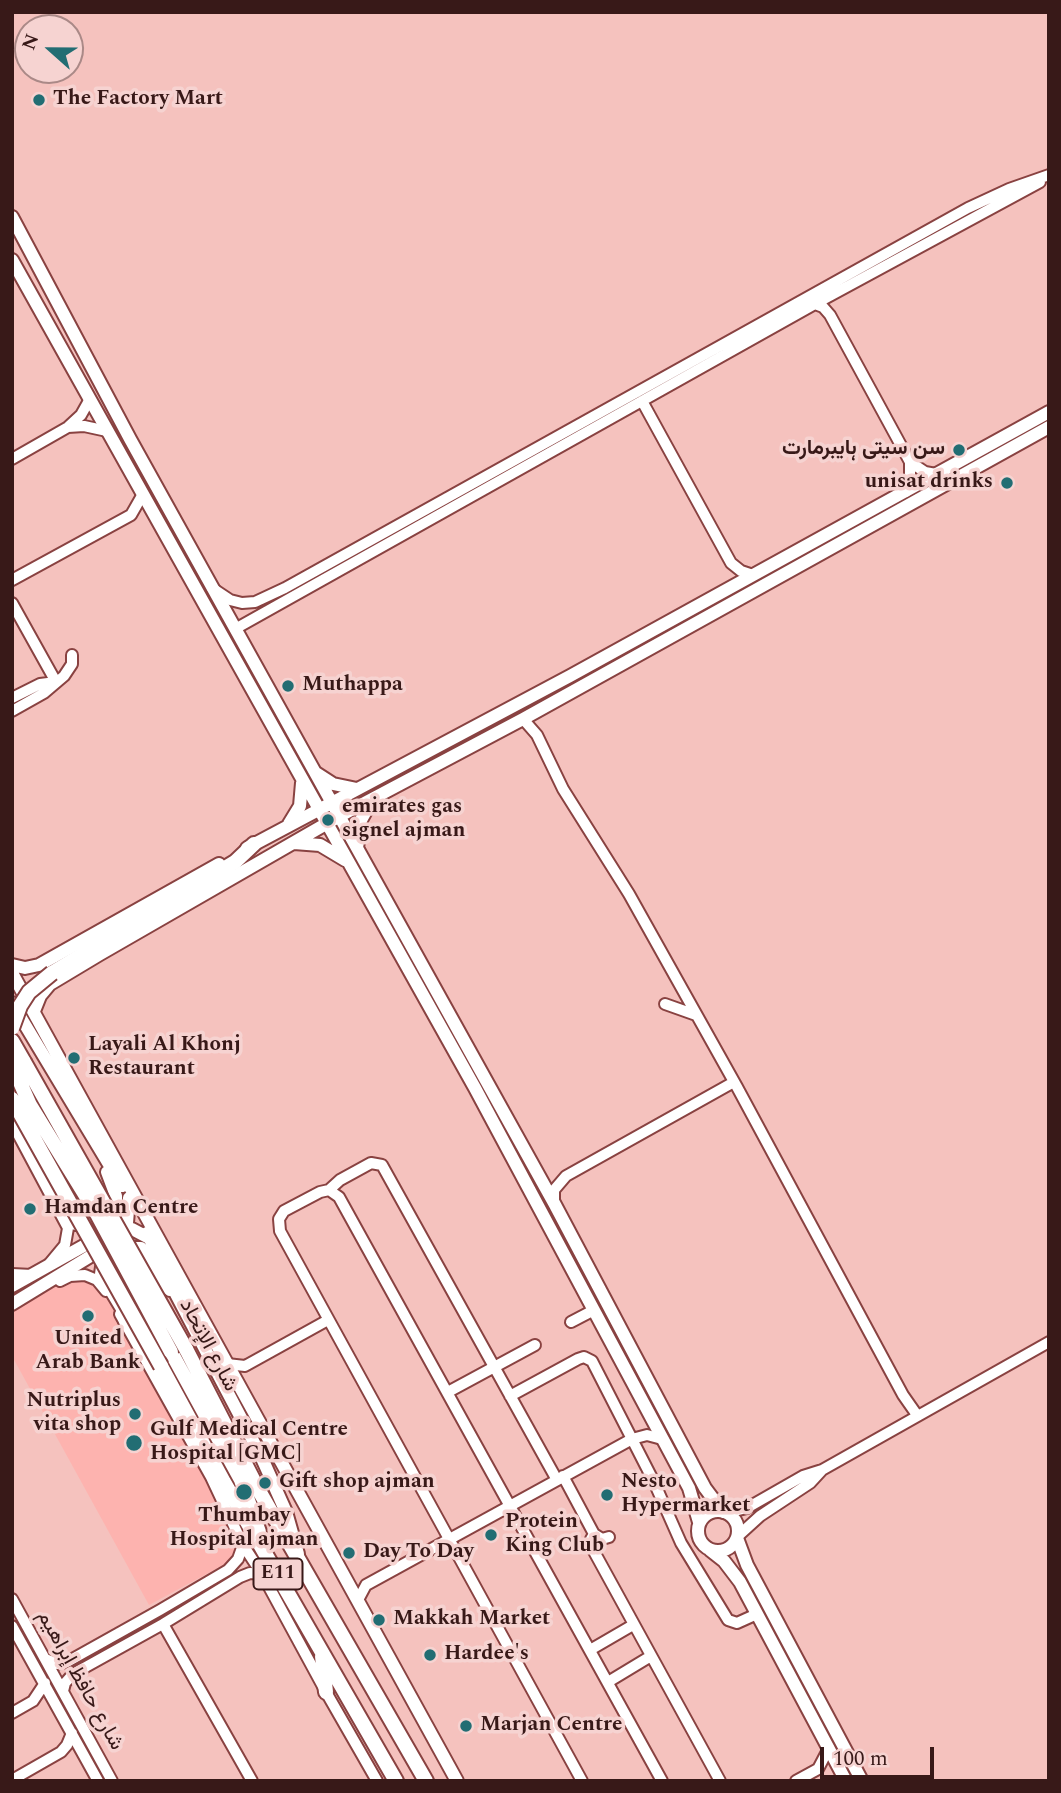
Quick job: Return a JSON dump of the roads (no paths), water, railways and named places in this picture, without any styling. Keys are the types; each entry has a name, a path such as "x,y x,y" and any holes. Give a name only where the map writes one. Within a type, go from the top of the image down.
{"highway":[{"path":"12,1028 20,1006 29,992 52,973 235,862 254,844"},
{"name":"شارع الإتحاد","path":"12,1041 18,1063 178,1350 426,1781"},
{"name":"E11","path":"12,1099 224,1482 396,1781"},
{"path":"178,1350 241,1480 252,1506 262,1547"},
{"path":"202,1461 224,1482"},
{"path":"322,1651 326,1692"}],"main road":[{"path":"12,217 235,629 306,772 301,801 295,817 287,826"},
{"path":"12,260 155,517 325,806 349,864 475,1088 689,1488 699,1522 697,1532 700,1541 735,1574 844,1776"},
{"path":"12,965 35,967 254,844 570,676 1049,412"},
{"path":"34,1011 46,988 100,954 332,821 523,719 1047,427"},
{"path":"523,719 523,710 527,705 563,684 570,676"},
{"path":"306,772 333,784 358,789"},
{"path":"357,852 358,828 372,799"},
{"path":"332,821 357,852 554,1203 705,1488 737,1524 737,1537 747,1565 862,1781"},
{"path":"293,843 320,845 349,864"},
{"path":"35,967 36,980 46,988"},
{"path":"12,973 457,1781"},
{"path":"12,1003 129,1198 176,1294 244,1421 290,1522 298,1555"},
{"path":"44,1032 45,1058"},
{"path":"52,1196 62,1203 75,1224 85,1224 113,1208 116,1196 109,1180 107,1164"},
{"path":"129,1198 130,1211 124,1228 112,1243 13,1301 12,1287 105,1232 124,1228 138,1231 149,1238"},
{"path":"125,1321 122,1309 101,1274 102,1267 107,1262 133,1248 141,1248 164,1286 176,1294"},
{"path":"280,1498 283,1465"},
{"path":"699,1522 709,1513 725,1512"},
{"path":"710,1550 719,1552 729,1549 737,1537"}],"street":[{"path":"212,588 230,600 242,603 287,593 1049,176"},
{"path":"235,629 287,593 968,208 1009,189 1049,176"},
{"path":"830,315 834,295"},
{"path":"815,304 823,307 830,315 910,463 920,470 936,474"},
{"path":"12,459 68,427 81,415 90,398"},
{"path":"642,401 731,562 741,571 753,575"},
{"path":"68,427 84,426 107,431"},
{"path":"906,492 910,463"},
{"path":"12,580 131,515 143,494"},
{"path":"131,515 155,517"},
{"path":"730,588 731,562"},
{"path":"12,603 56,682"},
{"path":"12,711 44,693 68,673 72,655"},
{"path":"12,698 40,684 56,682"},
{"path":"537,735 539,710"},
{"path":"523,719 537,735 563,789 628,894 734,1082 913,1417"},
{"path":"665,1004 696,1015"},
{"path":"554,1203 554,1190 566,1176 734,1082"},
{"path":"12,1123 67,1224 68,1236 65,1245 45,1268"},
{"path":"582,1781 280,1231 278,1223 284,1211 329,1190 340,1180 370,1163 382,1165 510,1396 594,1534 602,1539 608,1537"},
{"path":"329,1190 339,1197 662,1781"},
{"path":"12,1274 32,1275"},
{"path":"13,1301 42,1292 65,1277 85,1275 100,1283 125,1321 202,1461 243,1545 262,1574 373,1778"},
{"path":"571,1322 594,1310"},
{"path":"237,1382 245,1366 328,1320"},
{"path":"725,1512 754,1505 803,1476 822,1470 1049,1342"},
{"path":"448,1392 535,1345"},
{"path":"510,1396 578,1359 587,1358 594,1364 635,1438 681,1543 728,1620 737,1623 757,1614"},
{"path":"227,1364 245,1366"},
{"path":"635,1438 650,1416"},
{"path":"358,1600 366,1585 635,1438 648,1435 662,1439"},
{"path":"737,1537 760,1516 810,1483 822,1470"},
{"path":"594,1534 591,1546 720,1781"},
{"path":"62,1691 67,1679 80,1670 163,1624 226,1579 243,1545"},
{"path":"45,1659 58,1664 73,1659 226,1579 250,1573 262,1574"},
{"path":"348,1582 366,1585"},
{"name":"شارع حافظ إبراهيم","path":"12,1599 112,1781"},
{"path":"163,1624 252,1781"},
{"path":"590,1650 633,1625"},
{"name":"شارع حافظ إبراهيم","path":"12,1626 97,1781"},
{"path":"608,1682 651,1656"},
{"path":"73,1659 74,1666 80,1670"},
{"path":"12,1713 33,1701 45,1683"},
{"path":"33,1701 54,1701"},
{"path":"20,1778 61,1752 70,1741 72,1733"},
{"path":"796,1781 818,1769 829,1748"},
{"path":"61,1752 83,1755"},
{"path":"818,1769 844,1776"}],"place":[{"name":"The Factory Mart","path":"39,100"},
{"name":"سن سیتی ہایبرمارت","path":"959,450"},
{"name":"unisat drinks","path":"1007,483"},
{"name":"Muthappa","path":"288,686"},
{"name":"emirates gas signel ajman","path":"328,820"},
{"name":"Layali Al Khonj Restaurant","path":"74,1058"},
{"name":"Hamdan Centre","path":"30,1209"},
{"name":"United Arab Bank","path":"88,1316"},
{"name":"Nutriplus vita shop","path":"135,1414"},
{"name":"Gulf Medical Centre Hospital [GMC]","path":"134,1443"},
{"name":"Gift shop ajman","path":"265,1483"},
{"name":"Thumbay Hospital ajman","path":"244,1492"},
{"name":"Nesto Hypermarket","path":"607,1495"},
{"name":"Protein King Club","path":"491,1535"},
{"name":"Day To Day","path":"349,1553"},
{"name":"Makkah Market","path":"379,1620"},
{"name":"Hardee's","path":"430,1655"},
{"name":"Marjan Centre","path":"466,1726"}]}
